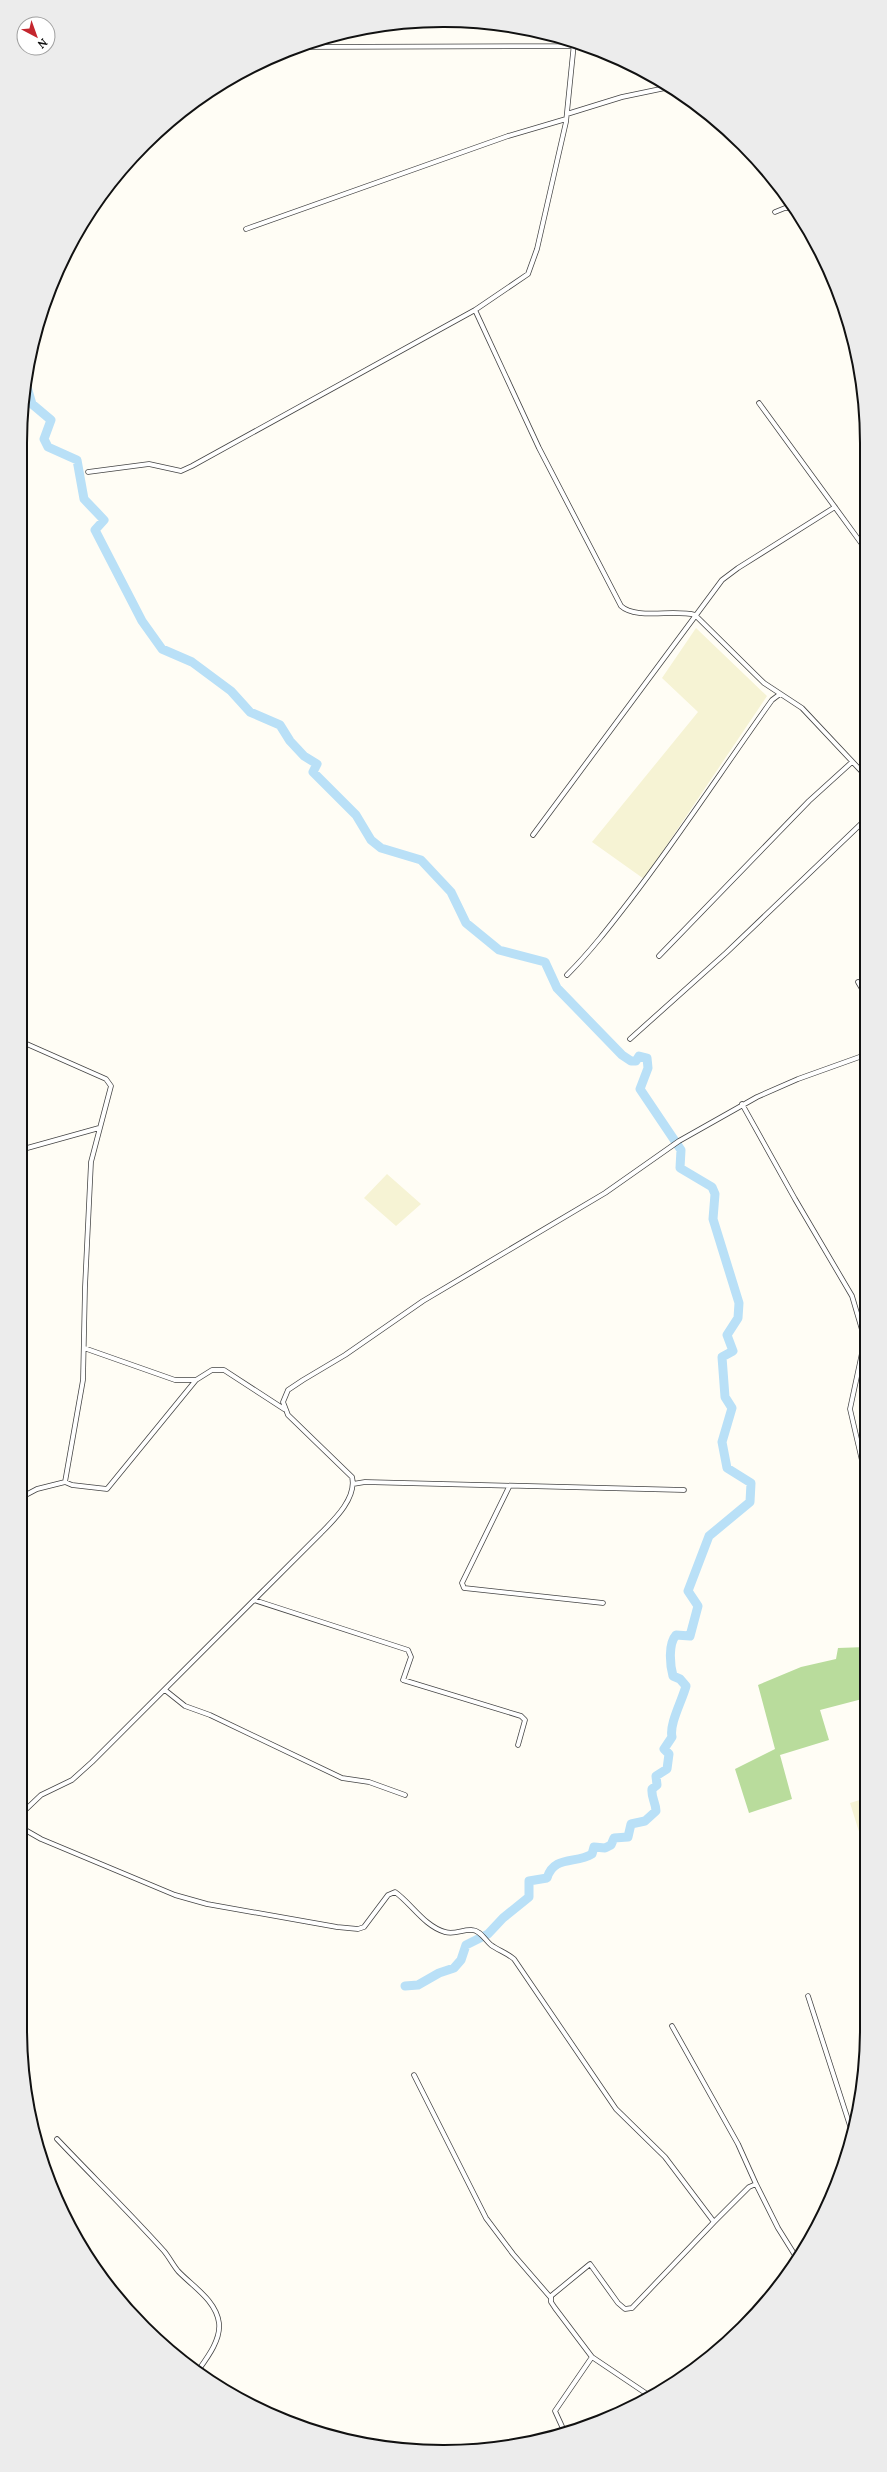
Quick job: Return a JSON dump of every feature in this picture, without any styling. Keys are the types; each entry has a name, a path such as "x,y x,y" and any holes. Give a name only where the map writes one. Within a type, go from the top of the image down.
{"street":[{"path":"317,47 561,44"},
{"path":"88,472 149,464 160,465 173,470 187,469 475,310 523,279 532,267 566,117 574,48"},
{"path":"246,229 622,97 661,89"},
{"path":"775,212 787,208"},
{"path":"475,310 539,448 621,606 626,611 686,612 695,615 764,683 802,708 860,770"},
{"path":"759,403 860,542"},
{"path":"533,835 648,683 695,615 722,580 738,568 834,507"},
{"path":"567,975 586,956 649,877 708,794 716,778 772,700 780,694"},
{"path":"659,956 809,801 852,762"},
{"path":"630,1039 726,953 860,825"},
{"path":"27,1044 108,1081 111,1089 94,1146 89,1185 84,1348 80,1404 65,1482"},
{"path":"284,1409 283,1399 287,1393 303,1380 345,1355 423,1301 605,1193 679,1141 742,1104 798,1079 860,1057"},
{"path":"742,1104 791,1193 852,1296 860,1323"},
{"path":"27,1148 99,1128"},
{"path":"84,1348 175,1380 196,1380"},
{"path":"860,1363 850,1409 860,1452"},
{"path":"27,1494 37,1489 65,1482 72,1485 107,1489 196,1380 212,1370 224,1370 284,1409 298,1426 349,1472 353,1484 347,1500 335,1517 165,1690 80,1773 65,1784 40,1795 27,1808"},
{"path":"353,1484 365,1482 509,1487 684,1490"},
{"path":"509,1487 462,1583 464,1588 603,1603"},
{"path":"254,1600 408,1650 411,1657 403,1680 521,1716 525,1720 518,1744"},
{"path":"165,1690 185,1706 205,1713 342,1778 369,1782 405,1795"},
{"path":"27,1831 41,1839 147,1885 198,1902 358,1929 365,1926 388,1895 395,1892 420,1916 440,1930 460,1933 473,1930 514,1959 616,2109 665,2157 714,2222"},
{"path":"808,1996 849,2123"},
{"path":"672,2026 738,2144 778,2228 794,2254"},
{"path":"414,2075 486,2218 513,2254 551,2298 551,2302 559,2314 592,2357 645,2393"},
{"path":"57,2139 165,2252 178,2271 197,2287 215,2313 219,2325 217,2336 212,2348 200,2367"},
{"path":"551,2298 556,2291 590,2264 618,2303 625,2309 632,2308 749,2187 756,2184"},
{"path":"562,2427 555,2412 592,2357"}],"shaded area":[{"path":"696,628 767,696 644,879 592,842 698,712 662,678"},
{"path":"387,1174 421,1204 396,1226 364,1198"},
{"path":"860,1800 860,1835 850,1803"}],"green space":[{"path":"860,1647 860,1700 820,1710 829,1740 780,1755 792,1799 749,1813 735,1769 775,1749 758,1685 801,1667 836,1659 838,1648"}],"waterway":[{"path":"30,397 32,404 51,420 44,439 48,447 77,460 84,499 104,520 95,530 142,621 162,649 192,662 231,691 250,712 280,725 290,741 304,756 317,764 313,772 356,815 371,840 381,848 421,860 451,892 466,923 499,950 545,962 557,988 622,1055 631,1061 636,1061 639,1056 647,1058 648,1068 640,1089 681,1150 680,1168 712,1187 715,1194 713,1219 739,1303 738,1318 727,1335 733,1351 722,1357 725,1397 732,1408 722,1442 727,1468 751,1483 750,1502 709,1536 688,1591 698,1606 690,1636 676,1635 673,1639 671,1649 671,1666 673,1676 680,1679 686,1686 672,1726 672,1737 664,1749 669,1754 667,1769 656,1776 657,1785 652,1789 656,1811 645,1821 631,1824 628,1837 614,1838 611,1845 605,1848 594,1847 592,1854 586,1857 560,1863 550,1871 547,1878 529,1881 529,1897 503,1918 488,1934 466,1945 461,1960 454,1968 439,1973 418,1985 405,1986"}]}
